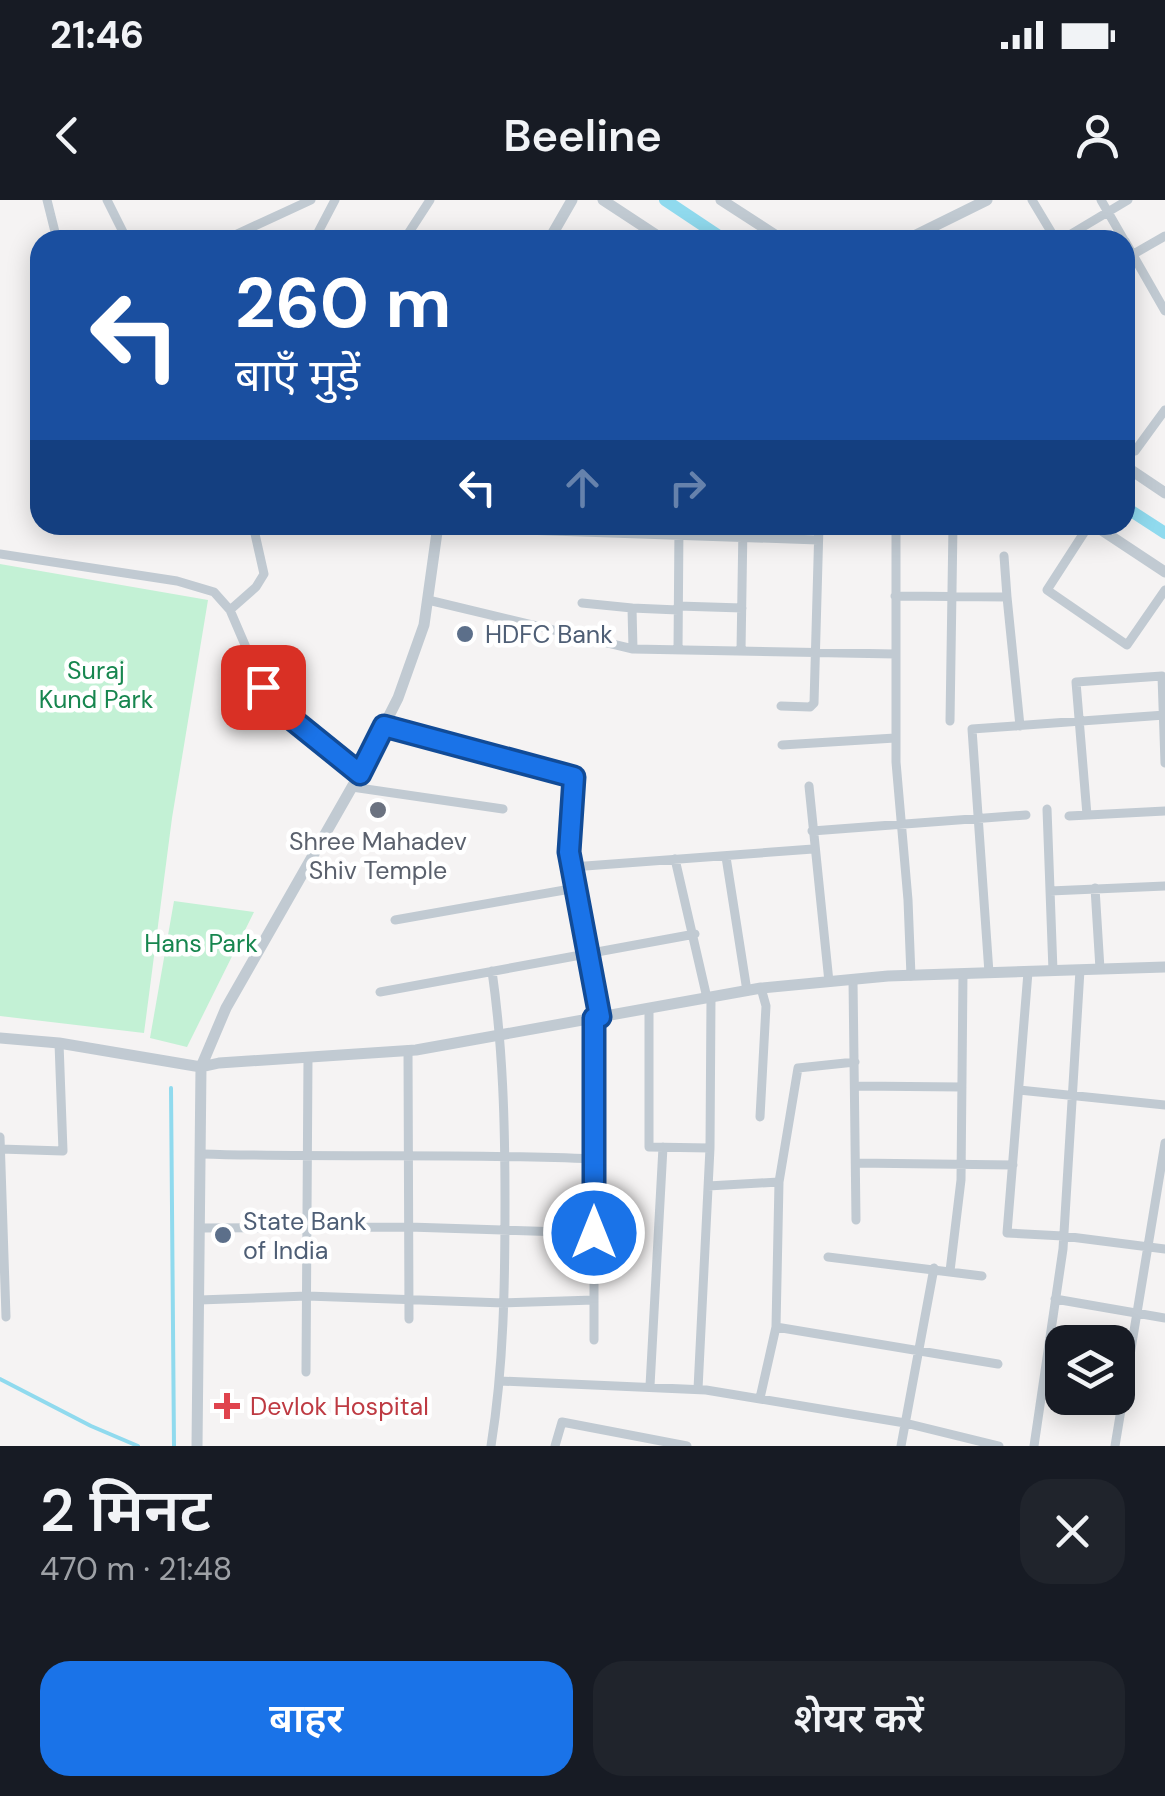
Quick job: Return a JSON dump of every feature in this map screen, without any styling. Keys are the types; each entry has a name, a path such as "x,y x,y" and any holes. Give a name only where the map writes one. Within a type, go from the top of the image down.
{"street":[{"path":"48,200 55,230"},
{"path":"121,230 109,203 123,200"},
{"path":"246,230 311,200"},
{"path":"319,230 335,200"},
{"path":"554,230 572,200"},
{"path":"603,200 649,230"},
{"path":"722,200 768,230"},
{"path":"926,230 987,200"},
{"path":"1032,200 1052,230"},
{"path":"1101,200 1119,230"},
{"path":"1076,230 1128,200"},
{"path":"410,230 428,201"},
{"path":"1135,254 1165,236"},
{"path":"1135,266 1165,311"},
{"path":"1135,452 1165,410"},
{"path":"1135,473 1165,493"},
{"path":"230,610 256,587 264,574 255,535"},
{"path":"197,1446 201,1067 226,1008 360,774 398,698 424,626 437,535"},
{"path":"678,650 679,535"},
{"path":"725,535 818,540"},
{"path":"781,706 810,707 814,703 818,535"},
{"path":"896,535 896,738 911,976"},
{"path":"950,722 953,535"},
{"path":"1085,535 1047,590 1127,645 1165,590"},
{"path":"1108,535 1165,572"},
{"path":"741,651 743,537"},
{"path":"0,554 177,582 214,592 230,610 263,687 282,711 360,774"},
{"path":"1004,556 1020,726"},
{"path":"895,596 1007,597"},
{"path":"428,600 634,649 895,654"},
{"path":"582,603 632,608 742,608"},
{"path":"632,608 634,649"},
{"path":"1086,815 1076,682 1164,676 1165,763"},
{"path":"989,973 972,729 1164,716"},
{"path":"384,726 574,777 569,852 597,1018 594,1340"},
{"path":"782,745 896,738"},
{"path":"810,786 813,850 829,982"},
{"path":"352,787 503,809"},
{"path":"1046,808 1053,971"},
{"path":"1068,816 1165,811"},
{"path":"812,831 1026,815"},
{"path":"572,867 813,850"},
{"path":"726,857 747,991"},
{"path":"674,859 709,997 710,1148 698,1389"},
{"path":"1050,891 1165,886"},
{"path":"395,920 576,888"},
{"path":"1095,888 1100,970"},
{"path":"380,992 694,934"},
{"path":"0,1038 59,1043 201,1067 219,1062 408,1050 762,988 911,976 1165,967"},
{"path":"1034,1446 1064,1236 1080,970"},
{"path":"491,1446 500,1381 505,1232 501,1035 492,971"},
{"path":"1028,972 1007,1233 1165,1249"},
{"path":"950,1271 961,1166 963,974"},
{"path":"853,980 856,1220"},
{"path":"760,1118 766,1006 762,988"},
{"path":"649,1008 649,1148 710,1148"},
{"path":"0,1150 63,1151 59,1043"},
{"path":"408,1050 408,1319"},
{"path":"306,1372 308,1057"},
{"path":"760,1398 776,1327 779,1182 798,1068 855,1062"},
{"path":"855,1086 962,1086"},
{"path":"1019,1090 1165,1104"},
{"path":"0,1137 6,1317"},
{"path":"1116,1446 1165,1142"},
{"path":"650,1386 663,1148"},
{"path":"201,1154 593,1159"},
{"path":"856,1163 1013,1165"},
{"path":"708,1186 779,1182"},
{"path":"201,1228 410,1227 594,1233"},
{"path":"828,1256 982,1276"},
{"path":"901,1446 934,1268"},
{"path":"199,1300 306,1296 504,1303 594,1300"},
{"path":"1055,1299 1165,1318"},
{"path":"776,1327 998,1364"},
{"path":"500,1381 698,1389 905,1422 999,1446"},
{"path":"555,1446 562,1422 687,1446"}],"green space":[{"name":"Suraj Kund Park","path":"0,564 208,600 172,818 144,1033 0,1016"},
{"name":"Hans Park","path":"174,901 254,912 187,1047 150,1038"}],"waterway":[{"path":"665,200 710,230"},
{"path":"1135,514 1165,533"},
{"path":"171,1088 174,1446"},
{"path":"0,1379 138,1446"}],"place":[{"name":"HDFC Bank","path":"465,634"},
{"name":"Shree Mahadev Shiv Temple","path":"378,810"},
{"name":"State Bank of India","path":"223,1235"},
{"name":"Devlok Hospital","path":"227,1406"}],"route":[{"path":"263,687 282,711 360,774 384,726 574,777 569,852 600,1017 594,1018 594,1233"}]}
